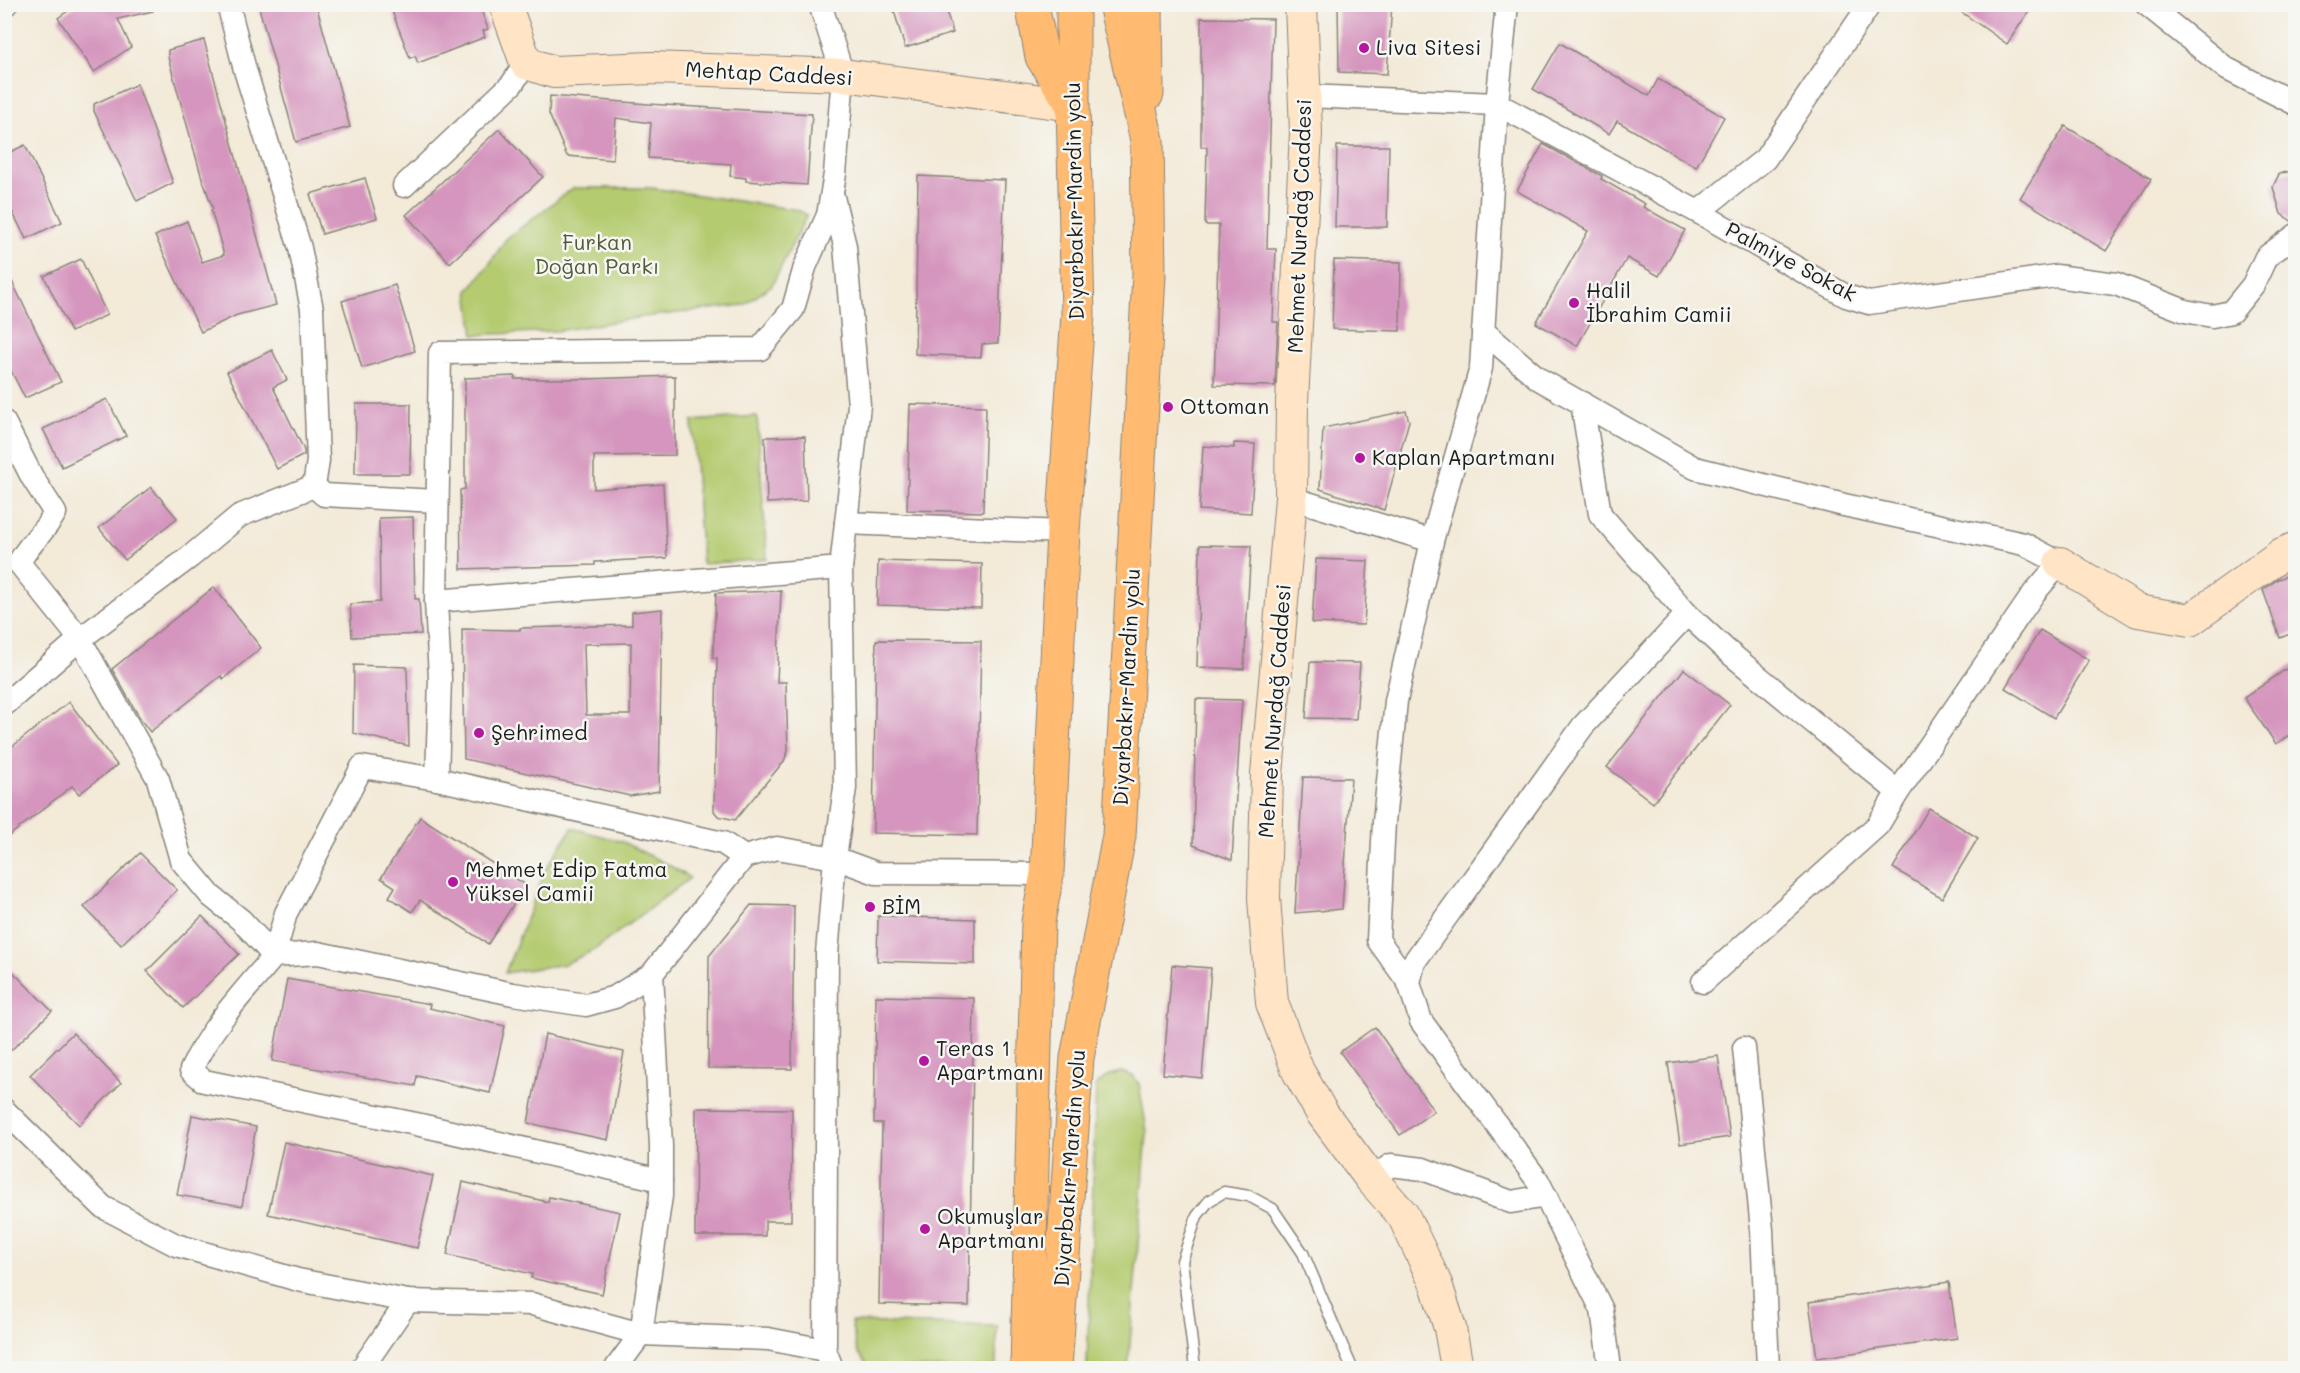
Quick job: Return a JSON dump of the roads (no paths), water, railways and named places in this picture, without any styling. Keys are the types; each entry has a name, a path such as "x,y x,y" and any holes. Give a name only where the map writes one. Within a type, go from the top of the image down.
{"highway":[{"path":"1032,4 1041,57 1073,105"},
{"name":"Diyarbakır-Mardin yolu","path":"1027,1368 1038,922 1047,874 1064,532 1078,314 1073,4"},
{"name":"Diyarbakır-Mardin yolu","path":"1055,1368 1077,1058 1119,836 1149,275 1147,140 1115,4"},
{"path":"1146,4 1147,140"}],"street":[{"path":"228,4 245,70 300,248 312,309 318,461 314,486"},
{"path":"404,186 512,84 526,63 505,4"},
{"path":"437,778 440,678 436,601 440,353 760,349 793,309 805,267 828,215 832,192 843,75 820,4"},
{"name":"Mehmet Nurdağ Caddesi","path":"1301,4 1306,133 1292,402 1291,498 1267,785 1264,898 1272,1003 1298,1071 1322,1113 1371,1179 1403,1215 1436,1284 1450,1328 1457,1368"},
{"path":"1508,4 1497,104 1481,368 1432,541 1396,701 1384,822 1377,940 1409,983 1421,1022 1538,1181 1602,1310 1610,1368"},
{"path":"1698,212 1765,159 1870,4"},
{"path":"2146,4 2227,69 2295,104"},
{"name":"Mehtap Caddesi","path":"526,63 554,72 652,69 843,75 1073,105"},
{"name":"Palmiye Sokak","path":"1306,96 1497,104 1698,212 1846,296 1869,303 2056,276 2116,284 2185,311 2212,316 2231,312 2253,285 2266,257 2295,235"},
{"path":"4,1110 103,1208 176,1245 298,1280 408,1301 532,1304 641,1334 768,1339 828,1359 827,954 835,858 845,788 841,568 859,405 845,246 832,192"},
{"path":"1483,331 1539,379 1695,468 1844,505 2024,544 2060,563 2138,611 2190,620 2272,560 2295,548"},
{"path":"1582,403 1600,514 1687,614 1726,650 1898,792"},
{"path":"4,422 32,477 55,513 47,528 23,554 19,563 80,639 158,779 181,860 211,896 241,920 274,956"},
{"path":"314,486 324,495 437,501"},
{"path":"4,705 80,639 190,557 239,516 314,486"},
{"path":"1291,498 1432,541"},
{"path":"846,523 1064,532"},
{"path":"1703,982 1878,825 1898,792 2034,593 2060,563"},
{"path":"436,601 841,568"},
{"path":"1409,983 1414,962 1583,726 1687,614"},
{"path":"661,1180 416,1124 204,1081 191,1070 203,1044 230,1007 274,956 286,913 362,767 437,778 723,843 744,857"},
{"path":"274,956 318,952 513,994 586,1005 615,996 652,974 744,857 777,848 835,858 876,873 1047,874"},
{"path":"616,1368 641,1334 661,1180 652,974"},
{"path":"1744,1048 1762,1230 1768,1368"},
{"path":"1371,1179 1391,1165 1423,1169 1511,1202 1546,1196"},
{"path":"362,1368 408,1301"}],"lane":[{"path":"1195,1368 1182,1261 1197,1216 1209,1201 1224,1192 1249,1196 1273,1209 1303,1253 1352,1368"}],"place":[{"name":"Liva Sitesi","path":"1364,48"},
{"name":"Halil İbrahim Camii","path":"1574,303"},
{"name":"Ottoman","path":"1168,407"},
{"name":"Kaplan Apartmanı","path":"1360,458"},
{"name":"Şehrimed","path":"479,733"},
{"name":"Mehmet Edip Fatma Yüksel Camii","path":"453,882"},
{"name":"BİM","path":"870,907"},
{"name":"Teras 1 Apartmanı","path":"924,1061"},
{"name":"Okumuşlar Apartmanı","path":"925,1229"}],"park label":[{"name":"Furkan Doğan Parkı","path":"597,255"}]}
